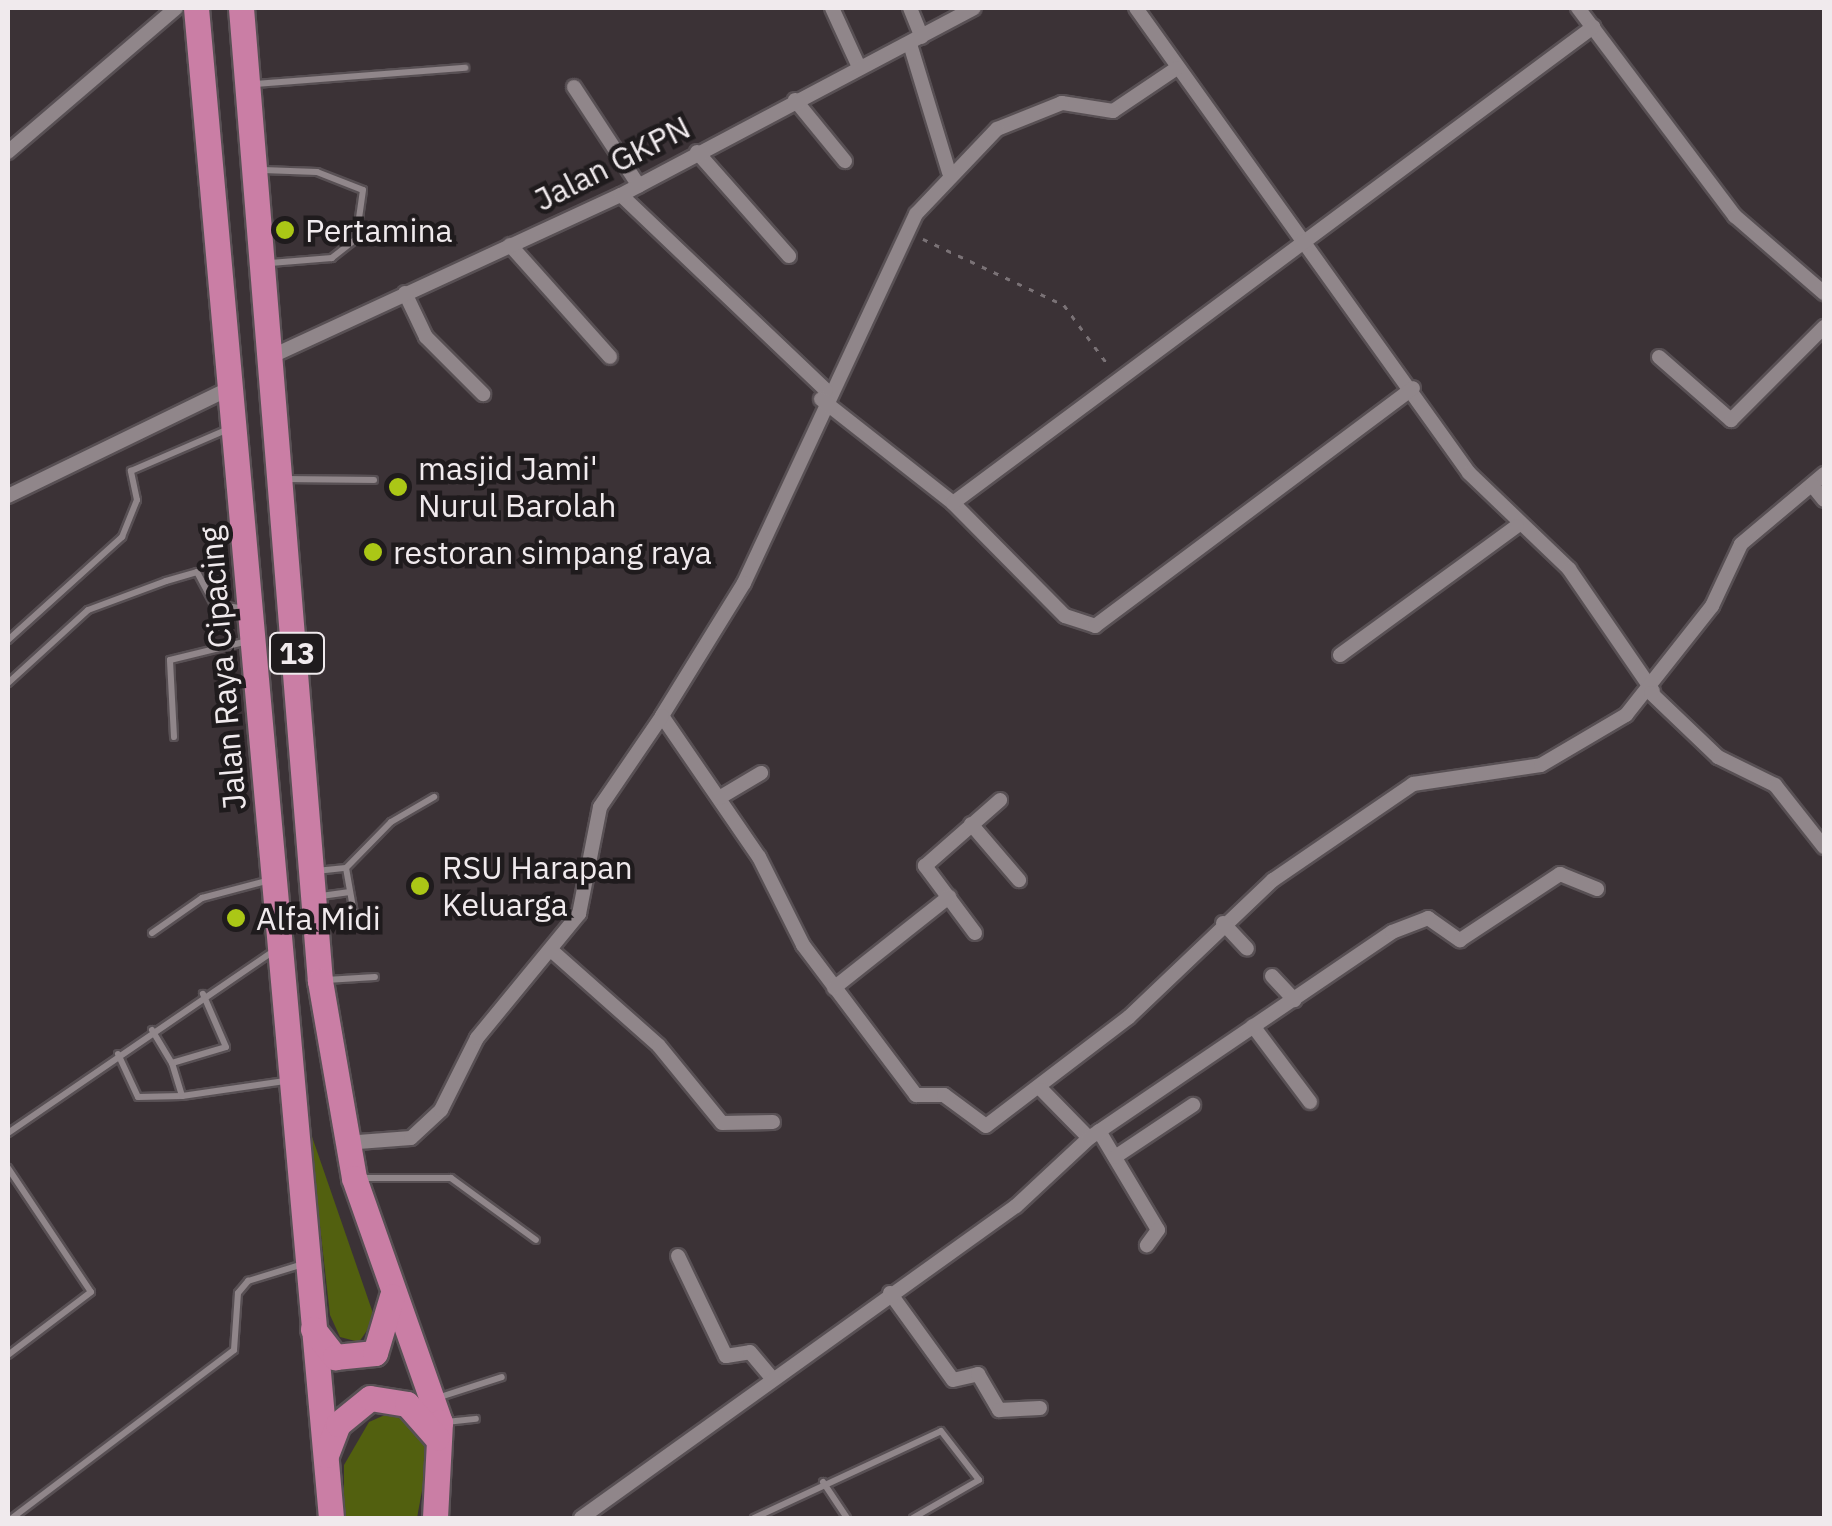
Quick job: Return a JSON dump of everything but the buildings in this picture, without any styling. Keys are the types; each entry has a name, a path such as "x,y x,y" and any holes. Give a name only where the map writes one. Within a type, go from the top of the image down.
{"highway":[{"name":"Jalan Raya Cipacing","path":"196,8 255,640 272,879 294,1080 311,1324"},
{"name":"13","path":"241,8 320,980 354,1178 437,1422 435,1518"},
{"path":"311,1324 335,1358 375,1354 392,1291"},
{"name":"13","path":"311,1324 331,1518"},
{"path":"324,1460 338,1424 370,1398 407,1404 437,1422"}],"street":[{"path":"8,152 176,8"},
{"path":"832,8 859,67"},
{"path":"910,8 949,172"},
{"name":"Jalan GKPN","path":"270,357 621,195 974,8"},
{"path":"1136,8 1517,526 1568,570 1652,692 1690,736 1775,785 1824,848"},
{"path":"1578,8 1735,216 1824,293"},
{"path":"953,503 1121,384 1593,27"},
{"path":"345,1142 411,1138 429,1125 478,1038 551,950 588,895 600,807 744,583 824,395 906,229 949,172 974,144 1032,112 1062,103 1113,111 1177,68"},
{"path":"574,88 639,186"},
{"path":"795,100 845,161"},
{"path":"697,152 789,256"},
{"path":"621,195 824,395 953,503 1064,616 1095,626 1413,388"},
{"path":"510,245 610,358"},
{"path":"405,293 426,337 483,394"},
{"path":"1658,356 1731,420 1824,327"},
{"path":"8,496 230,388"},
{"path":"662,716 719,798 834,988 905,1087 944,1094 980,1127 1042,1090 1223,923 1413,784 1541,765 1652,692 1741,544 1824,474"},
{"path":"1812,485 1824,500"},
{"path":"1340,655 1517,526"},
{"path":"719,798 761,773"},
{"path":"975,933 925,866 1000,800"},
{"path":"971,824 1018,880"},
{"path":"581,1518 1016,1206 1094,1135 1414,920 1428,918 1460,940 1560,874 1597,889"},
{"path":"834,988 949,898"},
{"path":"1223,923 1248,949"},
{"path":"551,950 659,1046 722,1123 773,1122"},
{"path":"1272,976 1294,1000"},
{"path":"1253,1026 1310,1102"},
{"path":"1042,1090 1115,1157 1158,1230 1147,1246"},
{"path":"1115,1157 1192,1105"},
{"path":"678,1256 726,1356 750,1352 773,1379"},
{"path":"890,1293 953,1380 978,1374 999,1410 1040,1408"}],"lane":[{"path":"249,85 466,68"},
{"path":"255,171 316,172 363,190 362,223 332,258 264,263"},
{"path":"8,640 122,537 138,500 131,471 234,428"},
{"path":"281,478 374,480"},
{"path":"8,683 88,610 166,581 197,572 214,604 252,609"},
{"path":"174,737 170,660 255,640"},
{"path":"312,884 346,868 392,822 434,797"},
{"path":"346,868 356,924"},
{"path":"152,933 202,898 272,879"},
{"path":"312,884 350,892"},
{"path":"8,1134 203,994 280,948"},
{"path":"320,980 375,976"},
{"path":"172,1063 228,1044 203,994"},
{"path":"152,1030 172,1063 182,1096"},
{"path":"118,1054 138,1098 182,1096 294,1080"},
{"path":"8,1168 91,1292 8,1355"},
{"path":"354,1178 451,1178 536,1240"},
{"path":"12,1518 234,1350 238,1293 248,1280 306,1264"},
{"path":"437,1422 502,1377"},
{"path":"437,1422 476,1418"},
{"path":"754,1518 823,1482 947,1433 976,1486 913,1518"},
{"path":"823,1482 847,1518"}],"path":[{"path":"906,229 1064,305 1121,384"}],"green space":[{"path":"309,1128 375,1319 359,1342 340,1337 330,1315"},
{"path":"396,1410 418,1422 429,1452 417,1518 344,1518 344,1465 369,1422"}],"place":[{"name":"Pertamina","path":"285,230"},
{"name":"masjid Jami' Nurul Barolah","path":"398,487"},
{"name":"restoran simpang raya","path":"373,552"},
{"name":"RSU Harapan Keluarga","path":"420,886"},
{"name":"Alfa Midi","path":"236,918"}]}
